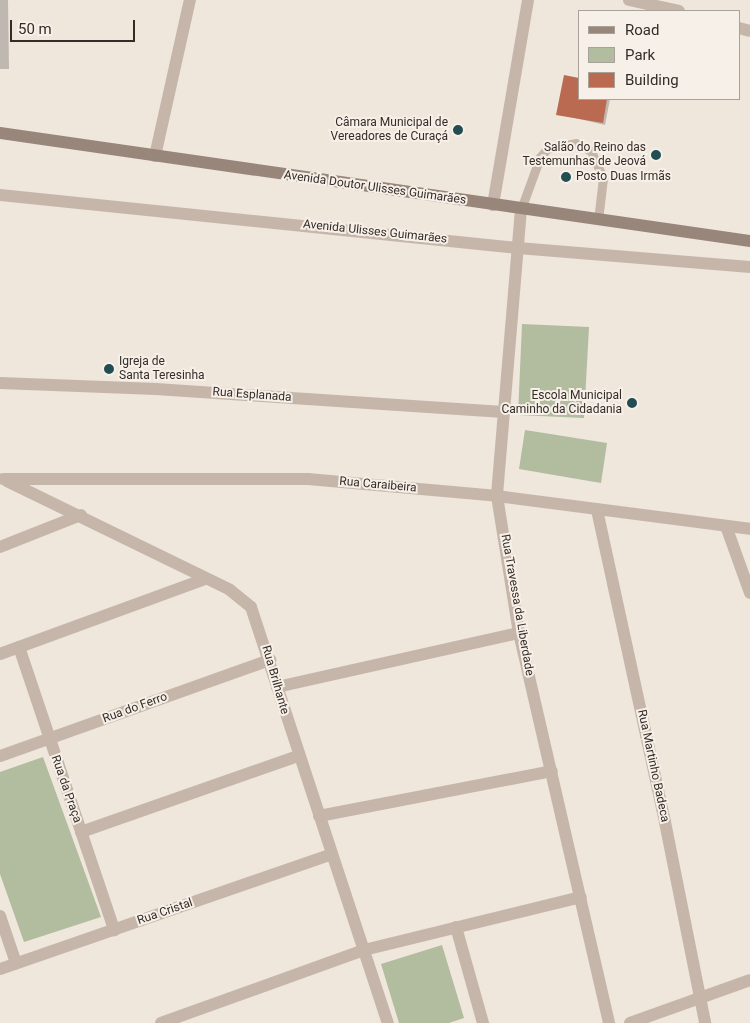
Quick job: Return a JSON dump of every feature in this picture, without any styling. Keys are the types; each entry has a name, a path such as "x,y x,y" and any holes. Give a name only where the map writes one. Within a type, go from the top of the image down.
{"main road":[{"name":"Avenida Doutor Ulisses Guimarães","path":"0,133 750,241"}],"street":[{"path":"155,156 190,0"},
{"path":"493,205 528,0"},
{"path":"630,0 675,10"},
{"name":"Avenida Ulisses Guimarães","path":"0,195 518,248 750,267"},
{"name":"Rua Travessa da Liberdade","path":"521,209 497,496 520,633 609,1023"},
{"name":"Rua Esplanada","path":"0,383 156,389 503,412"},
{"name":"Rua Caraibeira","path":"1,478 308,479 497,496 750,529"},
{"name":"Rua Brilhante","path":"1,478 230,590 251,607 270,660 330,855 388,1023"},
{"name":"Rua Martinho Badeca","path":"597,510 665,822 705,1023"},
{"path":"0,547 81,516"},
{"path":"726,526 750,593"},
{"path":"0,654 205,579"},
{"path":"277,687 520,633"},
{"name":"Rua da Praça","path":"19,648 48,739 114,930"},
{"name":"Rua do Ferro","path":"0,756 270,660"},
{"path":"81,832 298,756"},
{"path":"319,816 552,771"},
{"name":"Rua Cristal","path":"0,969 330,855"},
{"path":"161,1023 364,950 581,897"},
{"path":"0,916 16,963"},
{"path":"456,927 483,1023"},
{"path":"630,1023 700,1000 750,980"}],"lane":[{"path":"521,209 540,157 548,148 576,143 591,151 603,178 598,220"}],"green space":[{"path":"522,324 589,327 584,418 518,415"},
{"path":"525,430 607,443 601,483 519,469"},
{"path":"43,757 101,917 24,942 0,874 0,772"},
{"path":"442,945 464,1018 449,1023 399,1023 381,964"}],"building":[{"path":"564,75 578,78 578,100 607,100 603,123 556,115"}],"place":[{"name":"Câmara Municipal de Vereadores de Curaçá","path":"458,130"},
{"name":"Salão do Reino das Testemunhas de Jeová","path":"656,155"},
{"name":"Posto Duas Irmãs","path":"566,177"},
{"name":"Igreja de Santa Teresinha","path":"109,369"},
{"name":"Escola Municipal Caminho da Cidadania","path":"632,403"}]}
